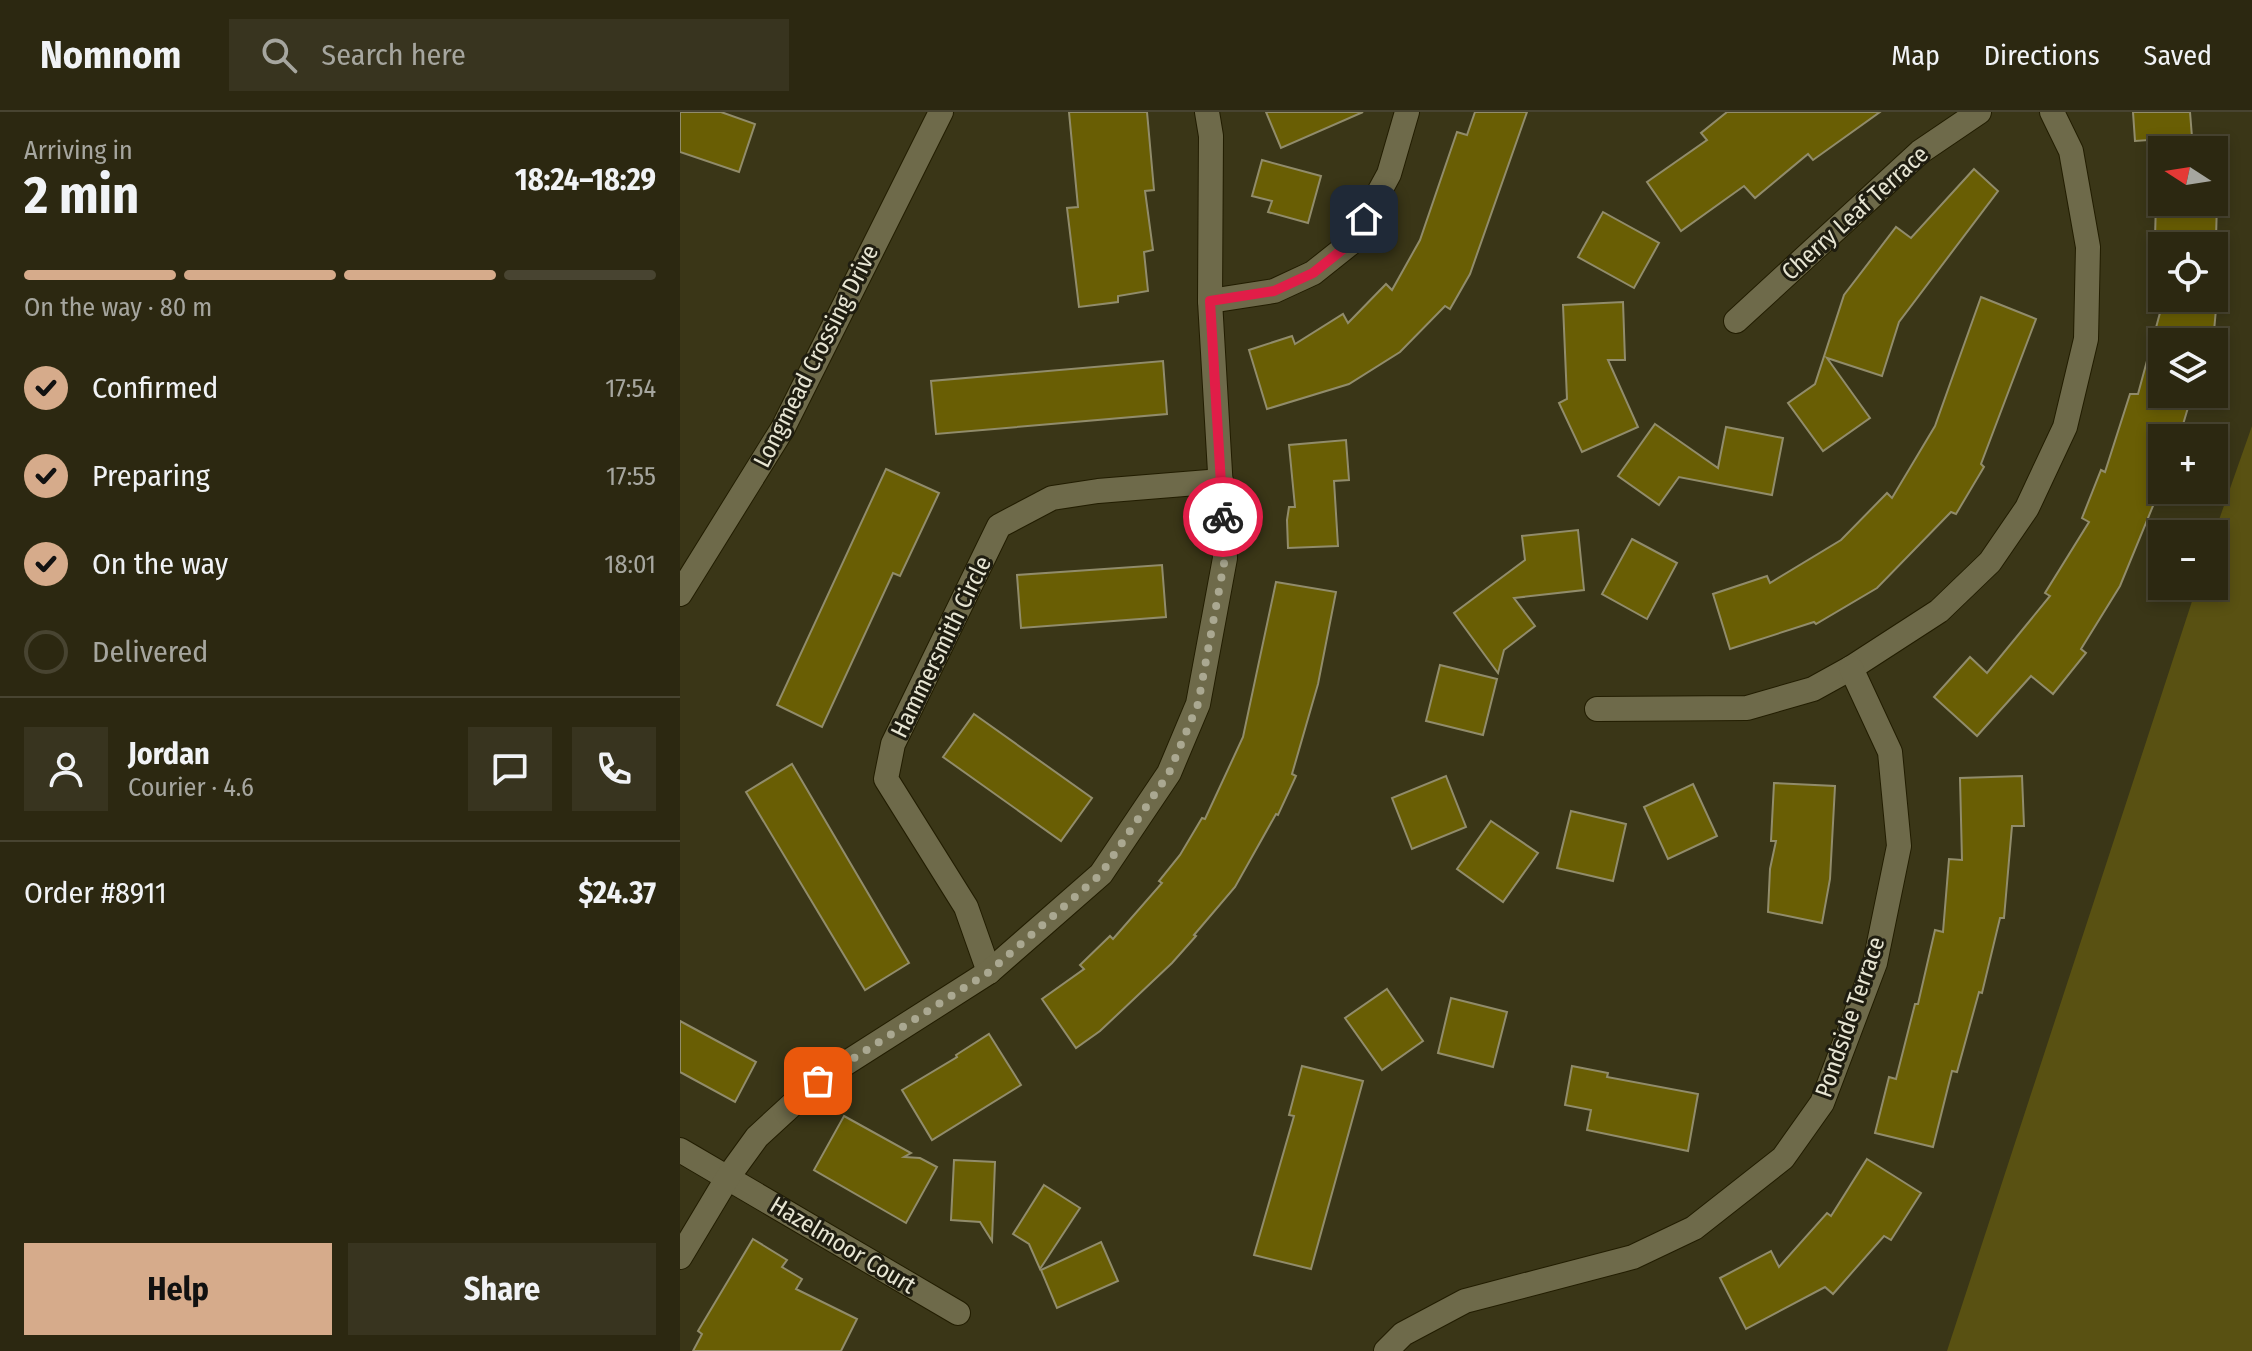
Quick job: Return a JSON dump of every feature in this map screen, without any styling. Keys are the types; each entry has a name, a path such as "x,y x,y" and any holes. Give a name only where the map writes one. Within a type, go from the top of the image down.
{"street":[{"name":"Longmead Crossing Drive","path":"680,594 783,428 941,112"},
{"path":"680,1257 728,1177 757,1137 818,1081 989,972 1101,874 1169,773 1198,704 1225,558 1210,301 1211,136 1207,112"},
{"path":"1210,301 1274,291 1313,273 1352,242 1389,174 1407,112"},
{"name":"Cherry Leaf Terrace","path":"1736,321 1920,152 1979,112"},
{"path":"1597,709 1747,708 1813,689 1939,611 1990,562 2027,508 2065,427 2086,339 2088,247 2071,151 2052,112"},
{"name":"Hammersmith Circle","path":"989,972 966,907 886,779 893,744 999,526 1052,498 1221,481"},
{"name":"Pondside Terrace","path":"1386,1351 1403,1334 1465,1301 1633,1257 1694,1228 1783,1158 1822,1103 1875,963 1899,846 1890,752 1851,668"},
{"name":"Hazelmoor Court","path":"680,1150 958,1313"}],"shaded area":[{"path":"2252,426 2252,1351 1947,1351 2192,600 2228,600 2228,520 2219,520 2225,504 2228,504 2228,494"}],"building":[{"path":"680,112 721,112 755,124 739,172 680,152"},
{"path":"1069,112 1147,112 1154,190 1145,191 1153,250 1144,252 1148,291 1118,296 1118,302 1079,307 1067,208 1078,207"},
{"path":"1266,112 1363,112 1281,148"},
{"path":"1475,112 1527,112 1470,274 1450,309 1445,306 1400,352 1349,384 1267,409 1249,350 1292,336 1295,344 1343,314 1348,323 1386,284 1392,290 1420,240 1457,132 1467,135"},
{"path":"1727,112 1880,112 1813,160 1808,154 1755,198 1744,186 1681,231 1647,182 1707,140 1701,133"},
{"path":"2133,112 2190,112 2192,136 2148,136 2148,140 2135,141"},
{"path":"1262,160 1321,176 1308,223 1268,212 1272,201 1252,196"},
{"path":"1974,169 1998,191 1899,322 1882,376 1827,358 1870,418 1823,451 1788,403 1815,384 1844,295 1896,227 1911,238"},
{"path":"1603,212 1659,243 1634,288 1578,257"},
{"path":"2156,216 2217,216 2216,232 2155,232"},
{"path":"1981,297 2036,319 1981,464 1984,467 1956,514 1951,512 1877,588 1816,624 1814,622 1730,649 1713,594 1767,576 1770,583 1841,540 1887,493 1892,498 1935,426"},
{"path":"1623,302 1625,360 1608,360 1638,427 1582,452 1559,403 1567,399 1563,305"},
{"path":"2160,312 2216,312 2214,328 2156,328"},
{"path":"2148,357 2148,408 2188,408 2183,424 2148,424 2148,504 2154,504 2120,586 2081,649 2086,653 2053,694 2031,676 1977,736 1934,697 1970,657 1987,673 2050,596 2045,593 2089,522 2082,518 2101,470 2105,472 2130,394 2138,394"},
{"path":"1163,361 1167,414 936,434 931,381"},
{"path":"1655,424 1718,468 1726,427 1783,438 1772,495 1679,477 1659,505 1618,476"},
{"path":"1346,440 1349,480 1334,481 1338,546 1288,548 1289,507 1295,507 1289,445"},
{"path":"886,469 939,493 900,576 893,573 822,727 777,705"},
{"path":"1578,530 1584,590 1514,598 1535,626 1504,650 1498,673 1454,613 1525,560 1522,536"},
{"path":"1632,539 1677,563 1647,619 1602,594"},
{"path":"1162,565 1166,617 1021,628 1017,575"},
{"path":"1276,582 1336,592 1318,684 1292,774 1296,776 1278,815 1235,887 1196,936 1100,1031 1076,1048 1042,999 1084,969 1080,965 1110,936 1113,939 1162,883 1159,881 1180,855 1202,818 1205,819 1243,737"},
{"path":"1440,665 1497,679 1483,735 1426,721"},
{"path":"974,714 1092,798 1061,841 943,757"},
{"path":"792,764 909,963 865,990 746,792"},
{"path":"1446,776 1466,827 1412,849 1392,798"},
{"path":"2022,776 2024,826 2012,826 2004,918 2000,918 1982,993 1979,992 1957,1072 1952,1071 1933,1147 1875,1133 1889,1077 1896,1079 1935,930 1943,932 1949,859 1962,860 1960,778"},
{"path":"1774,783 1835,786 1830,879 1822,923 1768,912 1770,869 1776,841 1771,841"},
{"path":"1693,784 1717,836 1668,859 1644,807"},
{"path":"1571,811 1626,824 1613,881 1557,868"},
{"path":"1491,821 1538,853 1503,902 1457,869"},
{"path":"1387,989 1423,1041 1382,1070 1345,1018"},
{"path":"1451,998 1507,1012 1493,1067 1438,1053"},
{"path":"680,1021 756,1062 735,1102 680,1072"},
{"path":"989,1034 1021,1085 932,1140 902,1090"},
{"path":"1302,1066 1363,1081 1311,1269 1254,1255 1294,1116 1289,1115"},
{"path":"1572,1066 1608,1073 1607,1077 1698,1094 1688,1151 1587,1130 1591,1110 1565,1105"},
{"path":"844,1116 911,1153 904,1157 920,1158 937,1167 906,1223 814,1170"},
{"path":"1867,1159 1921,1193 1891,1240 1884,1236 1833,1294 1825,1287 1746,1329 1720,1278 1771,1251 1779,1267 1827,1213 1831,1216"},
{"path":"954,1160 995,1162 992,1241 980,1222 951,1220"},
{"path":"1044,1185 1080,1208 1040,1269 1029,1244 1013,1234"},
{"path":"753,1239 787,1260 782,1267 802,1279 796,1289 857,1319 841,1351 693,1351 702,1334 698,1331"},
{"path":"1101,1242 1118,1281 1057,1308 1041,1270"}],"way so far":[{"path":"818,1081 989,972 1101,874 1169,773 1198,704 1225,558 1223,517"}],"route":[{"path":"1223,517 1210,301 1274,291 1313,273 1352,242 1364,219"}]}
